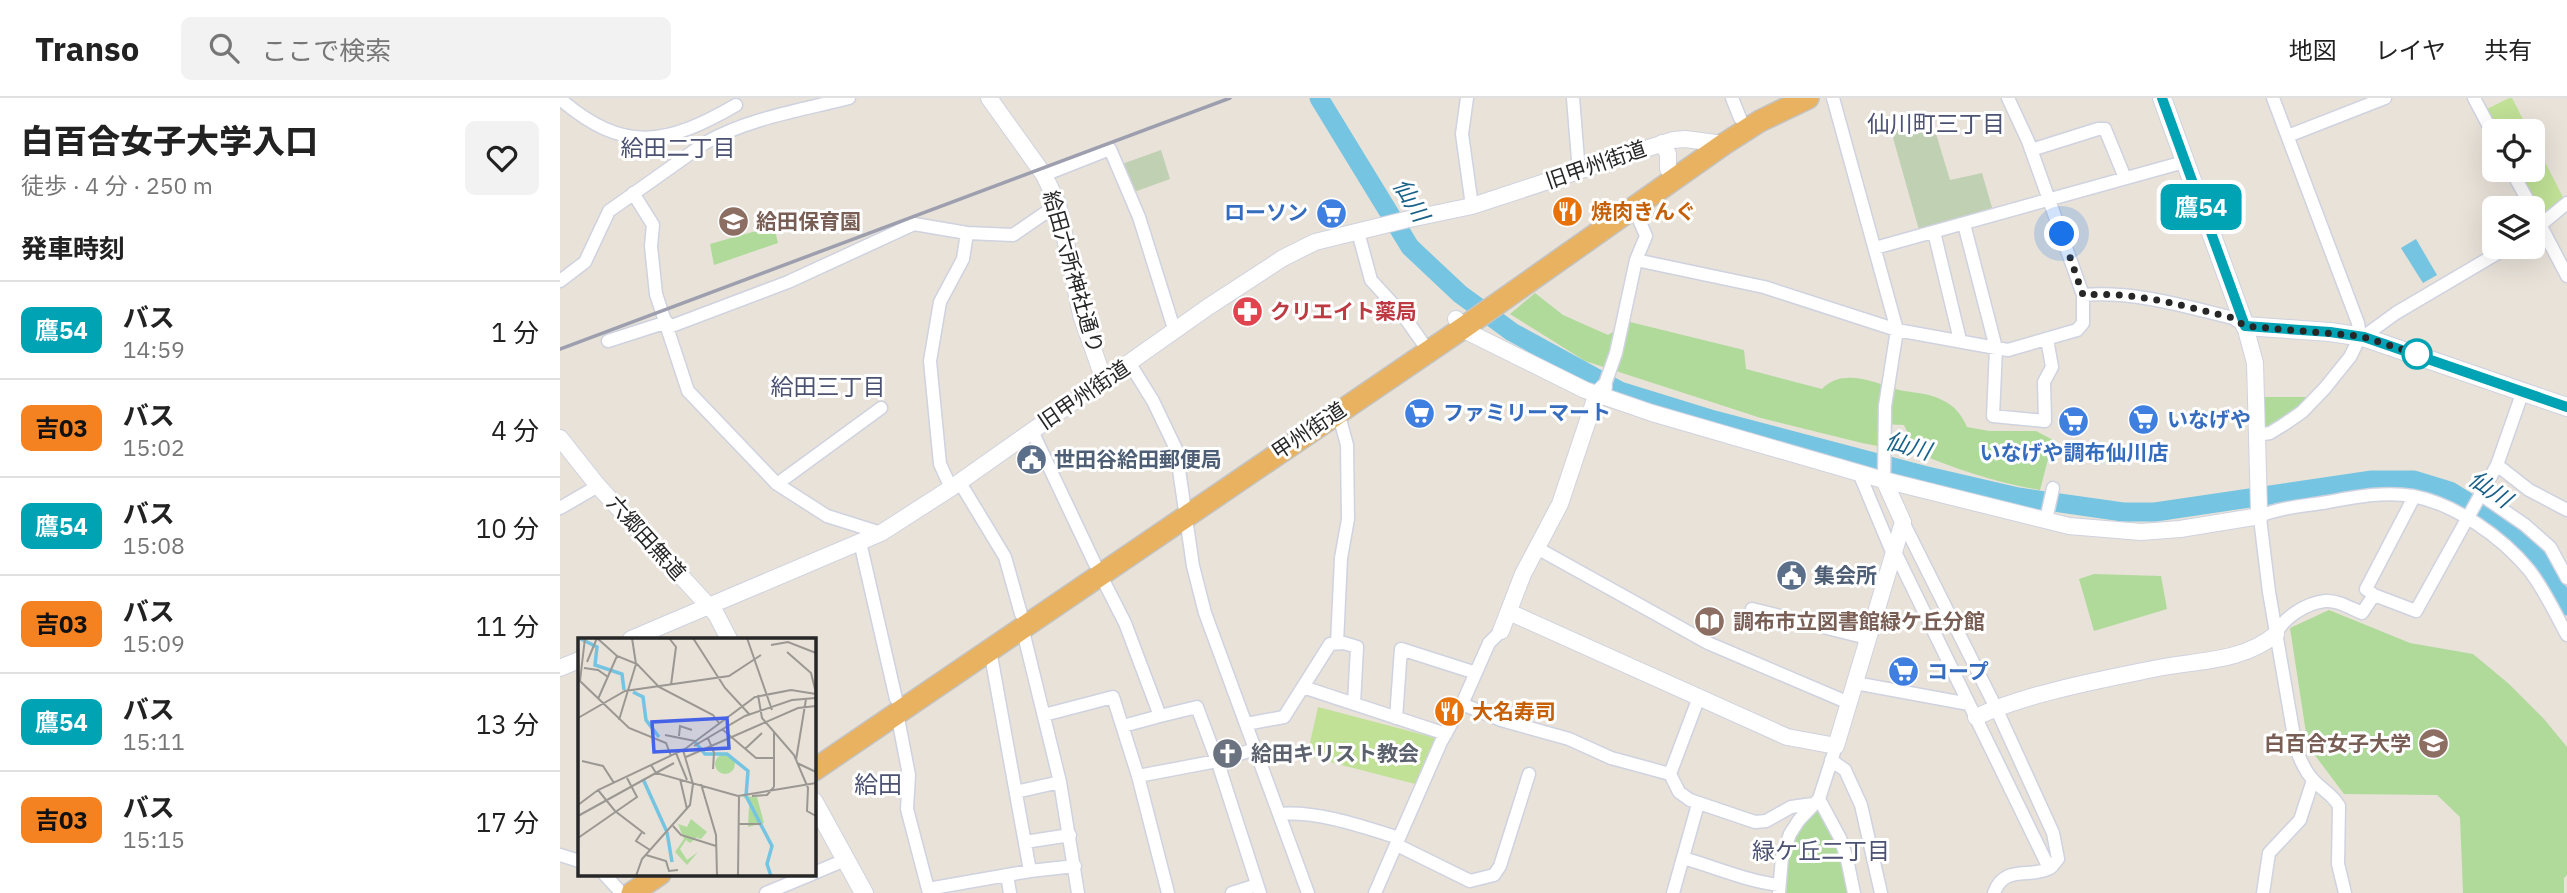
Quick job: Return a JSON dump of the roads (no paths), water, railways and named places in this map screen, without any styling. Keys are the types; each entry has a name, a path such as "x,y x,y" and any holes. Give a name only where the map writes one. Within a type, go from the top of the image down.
{"highway":[{"name":"甲州街道","path":"1184,510 1338,412 1463,321 1634,208 1715,143 1740,118 1792,100"},
{"name":"甲州街道","path":"1489,304 1668,169 1760,121 1792,100"},
{"name":"甲州街道","path":"816,767 897,706 1184,510 1422,342 1463,321"},
{"name":"甲州街道","path":"816,755 990,650 1021,620"},
{"path":"617,887 637,876"},
{"path":"617,887 653,876"}],"main road":[{"path":"2162,98 2245,326 2362,336 2567,407"},
{"path":"816,806 864,893"}],"street":[{"path":"560,281 584,262 608,211 705,143 738,128 849,98"},
{"name":"給田六所神社通り","path":"989,98 1044,175 1058,204 1081,315 1104,380"},
{"path":"1467,98 1462,134 1472,206"},
{"path":"1573,98 1579,172"},
{"path":"1732,98 1740,118"},
{"path":"1833,98 1897,330 1885,406 1884,476 1903,522 1996,708 2053,833 2058,859 2049,868 2006,876 1994,893"},
{"path":"1636,260 1764,288 1897,330 2008,350 2081,328 2083,295 2031,150 2008,98"},
{"path":"2273,98 2362,336"},
{"path":"2288,136 2385,98"},
{"path":"2473,98 2485,119"},
{"path":"560,99 583,119 628,138 671,136 707,122 736,102"},
{"path":"736,102 738,128"},
{"path":"2031,150 2105,129 2125,178"},
{"name":"旧甲州街道","path":"633,638 881,533 1283,258 1315,242 1384,224 1472,206 1662,143 1685,139 1715,143"},
{"path":"1662,143 1668,154 1668,169"},
{"path":"1044,175 1111,149 1139,218 1175,332"},
{"path":"1875,248 2184,162"},
{"path":"633,193 653,225 651,246 656,294 688,391 777,484 827,516 881,533"},
{"path":"2545,222 2567,203"},
{"path":"608,341 668,325 788,282 914,224 967,233 1013,235 1058,204"},
{"path":"1375,893 1489,643 1501,631 1523,574 1560,504 1611,369 1636,260 1646,236 1634,208"},
{"path":"1964,225 1996,348 1993,416 2045,421 2044,382 2052,367 2047,339"},
{"path":"1358,232 1371,280 1403,315 1422,342"},
{"path":"1934,232 1960,340"},
{"path":"967,233 963,259 940,302 930,361 940,464 1005,557 1060,782 1078,893"},
{"path":"2545,242 2567,276"},
{"path":"2257,435 2270,433 2302,412 2350,357 2362,336 2488,259"},
{"path":"2083,295 2114,294 2146,298 2233,318 2245,326 2255,363 2259,513 2276,635 2300,760 2313,780 2339,806 2339,876 2335,893"},
{"path":"1463,321 1601,391 1859,473 1884,476 2104,530 2141,532 2180,529 2360,496 2414,497 2468,516 2524,565 2567,635"},
{"path":"1130,364 1153,401 1176,449 1193,566 1205,613 1308,893"},
{"path":"2414,497 2366,589 2374,595 2416,611 2497,465 2524,391"},
{"path":"777,484 881,408"},
{"path":"1337,643 1341,558 1348,519 1347,445 1338,412"},
{"path":"1032,431 1125,623 1160,716"},
{"name":"六郷田無道","path":"560,438 598,486 716,614 728,638"},
{"path":"2497,465 2529,490 2567,510"},
{"path":"1859,473 1892,552 1896,554 2049,868"},
{"path":"560,508 598,486"},
{"path":"2047,516 2053,488"},
{"path":"2480,494 2525,525 2550,547 2567,578"},
{"path":"1684,858 1779,889 1782,857 1790,834 1816,802 1833,753 1903,522"},
{"path":"860,542 897,706 909,775 907,809 928,891 1030,871 1075,866"},
{"path":"1537,548 1708,643 1849,703"},
{"path":"1854,683 1973,710 1996,708 2153,669 2241,655 2276,635 2281,622 2299,611 2324,601 2339,602 2362,613 2374,595"},
{"path":"1752,609 1867,638"},
{"path":"1509,612 1787,737 1833,753 1845,770 1861,805 1881,893"},
{"path":"1246,724 1284,717 1330,644 1357,647 1354,704"},
{"path":"1396,718 1401,649 1476,673"},
{"path":"990,650 1030,871"},
{"path":"1950,664 1968,654"},
{"path":"560,667 578,660"},
{"path":"1303,687 1446,734"},
{"path":"1044,715 1113,697 1124,726 1168,893"},
{"path":"1699,697 1670,774 1679,792 1699,804 1760,822 1791,807 1816,802"},
{"path":"1462,704 1501,720 1569,739 1611,758 1670,774"},
{"path":"1124,726 1196,707 1217,761 1259,889 1232,893"},
{"path":"1138,776 1217,761 1255,749"},
{"path":"1279,814 1307,815 1351,823 1398,841 1470,881 1494,875 1500,866 1529,774"},
{"path":"2263,893 2269,853 2301,820 2313,780"},
{"path":"1016,792 1060,782"},
{"path":"1816,802 1844,848 1854,893"},
{"path":"1673,893 1699,804"},
{"path":"1025,842 1070,835"},
{"path":"560,855 578,861"},
{"path":"816,873 845,860"},
{"path":"1007,875 1010,893"},
{"path":"766,893 808,876"},
{"path":"2339,876 2345,893"}],"water":[{"path":"2416,239 2437,275 2423,283 2401,248"}],"waterway":[{"name":"仙川","path":"1319,98 1410,247 1460,294 1512,332 1620,391 1714,420 1923,475 2018,497 2123,512 2155,512 2372,480 2414,480 2450,491 2492,517 2536,556 2567,606"}],"railway":[{"path":"560,349 1230,98"}],"place":[{"name":"焼肉きんぐ","path":"1568,212"},
{"name":"ローソン","path":"1331,213"},
{"name":"給田保育園","path":"733,222"},
{"name":"クリエイト薬局","path":"1247,312"},
{"name":"ファミリーマート","path":"1420,413"},
{"name":"いなげや","path":"2144,420"},
{"name":"いなげや調布仙川店","path":"2074,421"},
{"name":"世田谷給田郵便局","path":"1031,460"},
{"name":"集会所","path":"1791,576"},
{"name":"調布市立図書館緑ケ丘分館","path":"1710,622"},
{"name":"コープ","path":"1904,672"},
{"name":"大名寿司","path":"1449,712"},
{"name":"白百合女子大学","path":"2434,744"},
{"name":"給田キリスト教会","path":"1228,754"}],"district":[{"name":"仙川町三丁目","path":"1936,124"},
{"name":"給田二丁目","path":"678,148"},
{"name":"給田三丁目","path":"828,387"},
{"name":"給田","path":"878,785"},
{"name":"緑ケ丘二丁目","path":"1821,851"}]}
